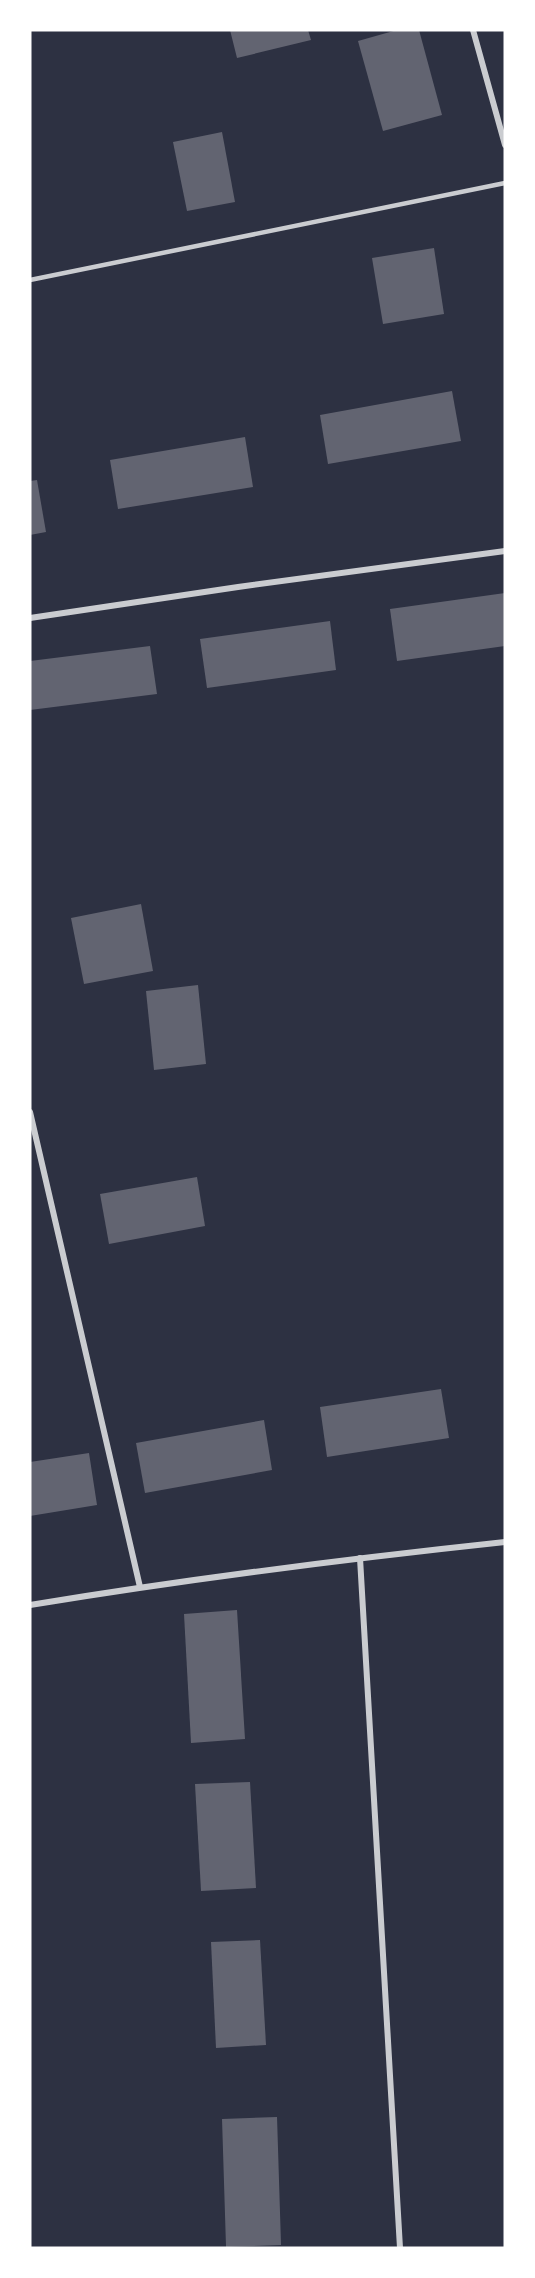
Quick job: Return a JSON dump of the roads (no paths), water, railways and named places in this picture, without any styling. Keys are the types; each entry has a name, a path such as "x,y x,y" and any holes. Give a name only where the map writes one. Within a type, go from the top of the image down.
{"street":[{"path":"473,30 505,145"},
{"path":"30,618 505,551"},
{"path":"30,1112 140,1587"},
{"path":"30,1605 140,1587 360,1558 505,1542"},
{"path":"360,1558 400,2248"}],"lane":[{"path":"30,280 505,183"}]}
